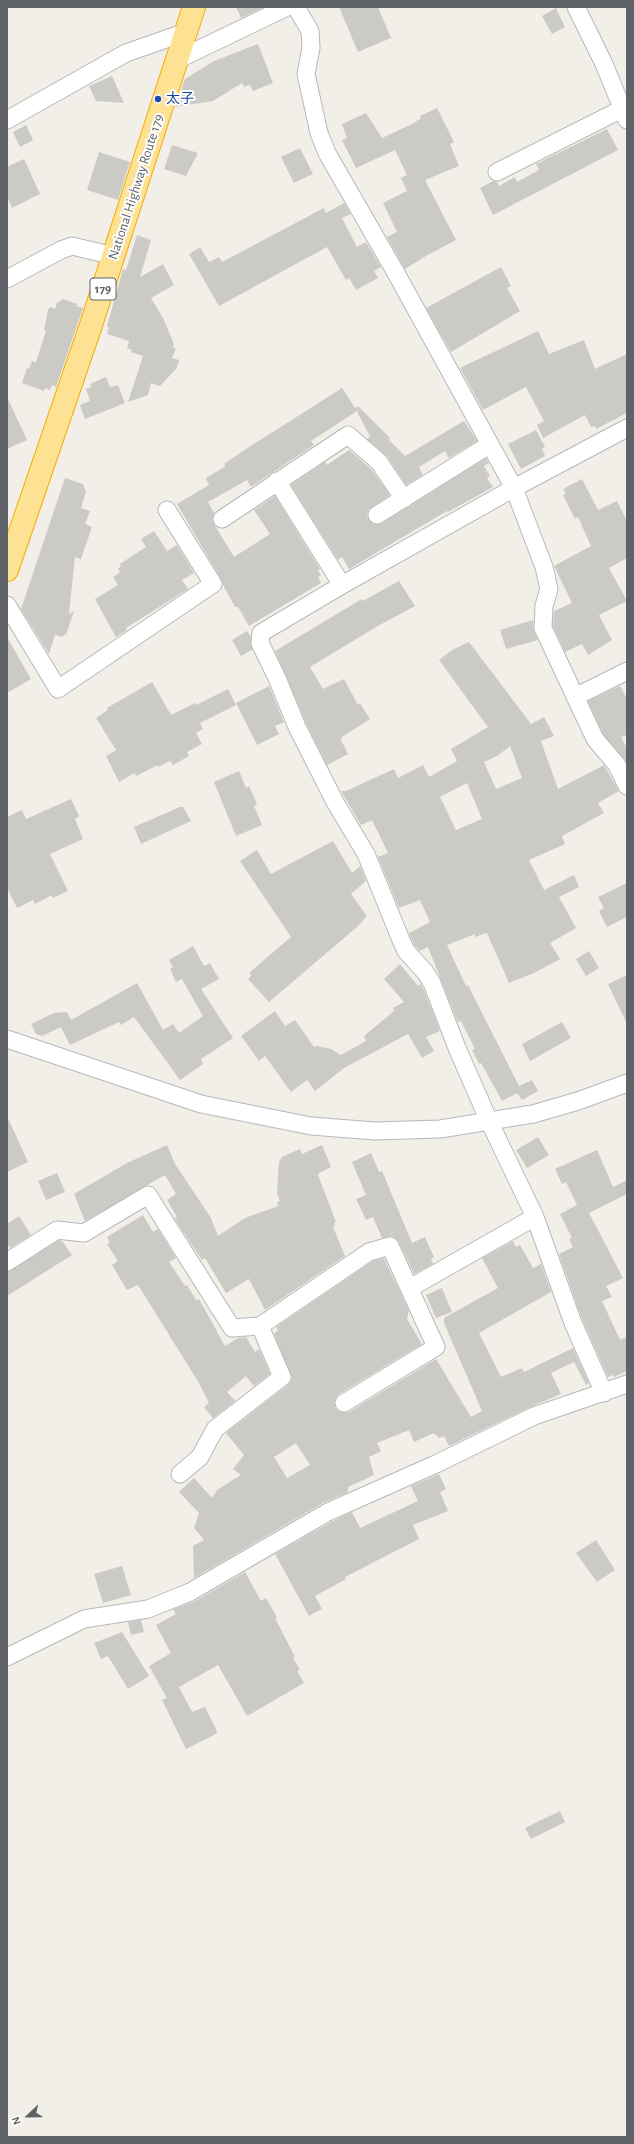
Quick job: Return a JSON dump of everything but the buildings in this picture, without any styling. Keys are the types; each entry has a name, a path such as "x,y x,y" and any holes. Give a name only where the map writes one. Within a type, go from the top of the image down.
{"highway":[{"name":"National Highway Route 179","path":"7,570 114,256 179,59 194,7"}],"street":[{"path":"179,59 287,7"},
{"path":"296,7 310,31 311,48 306,74 317,126 327,153 396,273 514,488 544,567 549,589 544,606 543,628 595,739 617,765 627,786"},
{"path":"497,172 625,114 604,64 576,7"},
{"path":"7,120 126,53 186,32"},
{"path":"7,279 61,250 72,246 114,256"},
{"path":"604,1393 573,1323 535,1217 489,1121 457,1048 432,983 425,972 406,951 366,854 335,802 300,734 277,678 260,643 261,634 342,585 514,488 627,428"},
{"path":"222,519 348,435 379,462 404,499"},
{"path":"377,515 490,445"},
{"path":"277,481 342,585"},
{"path":"7,605 58,689 213,584 166,510"},
{"path":"574,697 627,671"},
{"path":"7,1039 201,1104 311,1126 375,1131 440,1128 533,1114 578,1101 627,1083"},
{"path":"7,1262 57,1230 84,1233 148,1195 232,1328 260,1326 370,1252 390,1246 436,1347 344,1403"},
{"path":"410,1288 535,1217"},
{"path":"180,1474 200,1457 215,1429 282,1377 260,1326"},
{"path":"7,1657 84,1619 148,1609 190,1592 328,1512 436,1464 534,1416 627,1384"}],"place":[{"name":"太子","path":"158,99"}]}
